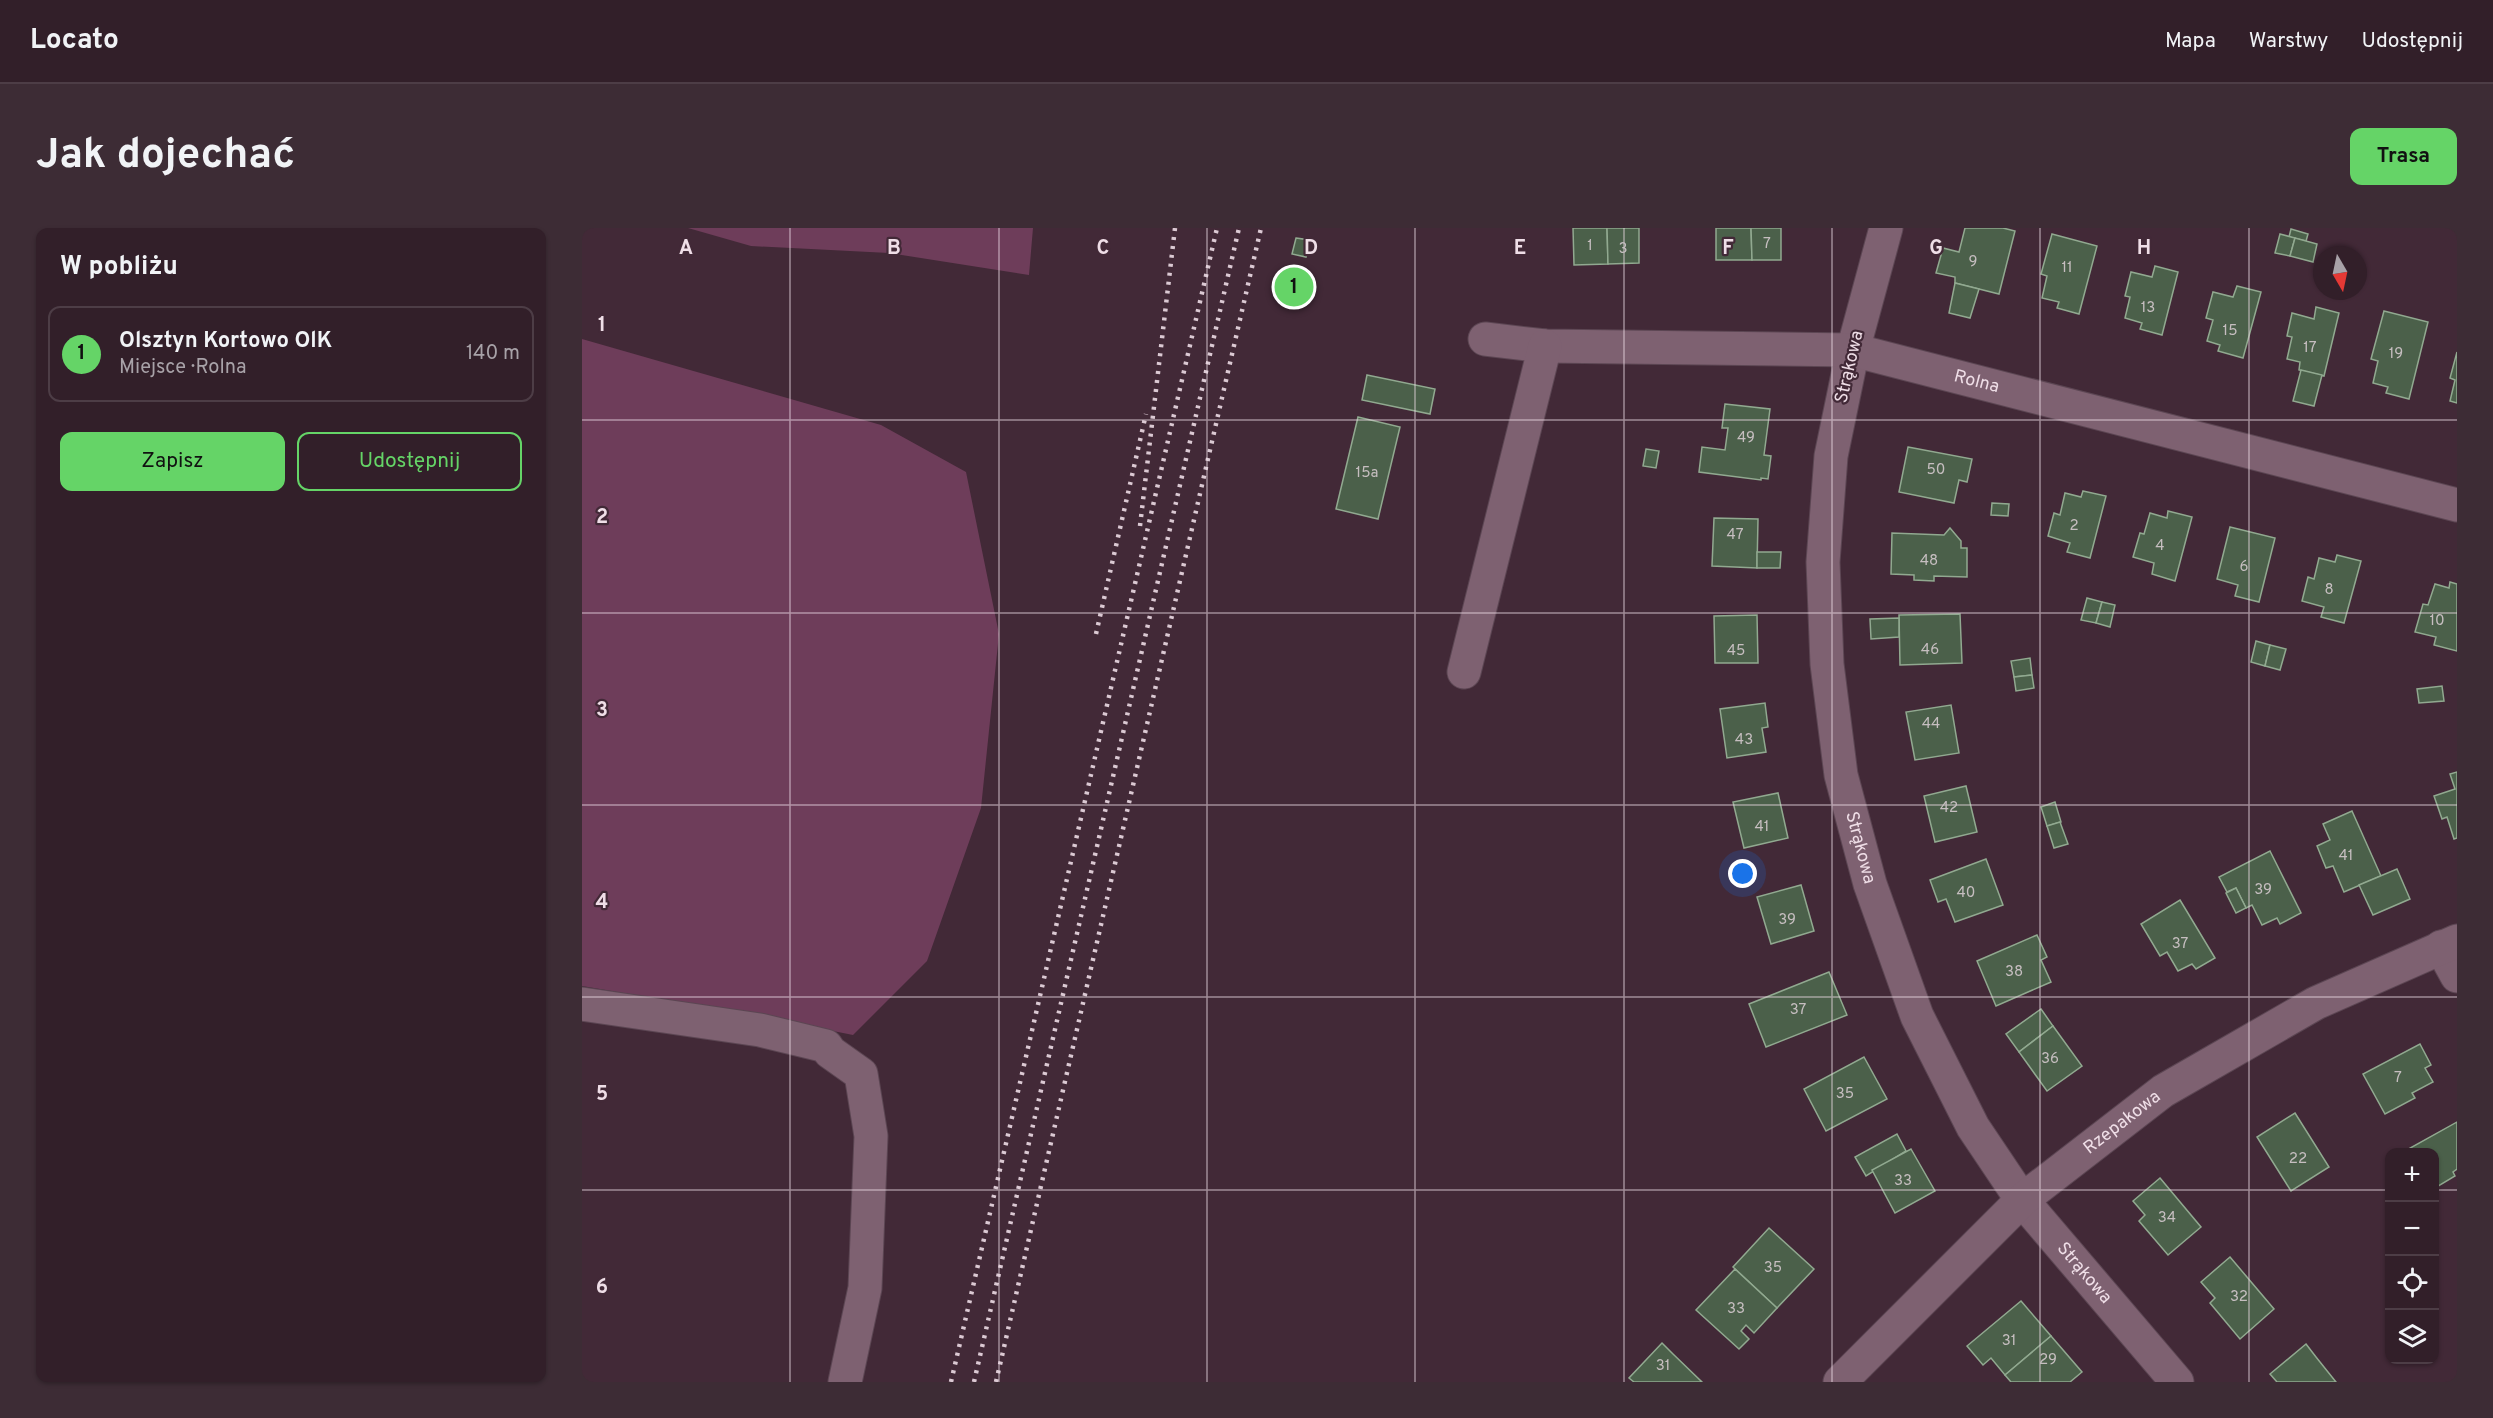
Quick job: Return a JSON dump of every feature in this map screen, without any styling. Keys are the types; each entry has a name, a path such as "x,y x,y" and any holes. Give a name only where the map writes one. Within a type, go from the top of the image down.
{"street":[{"name":"Strąkowa","path":"1886,228 1853,350 1831,456 1823,562 1827,664 1841,775 1870,884 1917,1016 1973,1127 2022,1200 2177,1382"},
{"name":"Rolna","path":"1485,339 1545,346 1853,350 2457,505"},
{"path":"1464,672 1545,346"},
{"path":"2449,944 2457,976"},
{"name":"Rzepakowa","path":"1840,1382 2022,1200 2163,1091 2316,1003 2449,944"},
{"path":"582,1004 760,1030 826,1046 830,1052 861,1074 871,1136 865,1288 845,1382"}],"shaded area":[{"path":"688,228 1033,228 1029,275 889,253 751,246"},
{"path":"582,339 881,425 966,472 999,634 981,808 927,961 853,1035 748,1014 582,986"}],"building":[{"path":"1573,228 1607,228 1608,264 1574,265"},
{"path":"1607,228 1639,228 1639,263 1608,264"},
{"path":"1716,228 1751,228 1752,260 1716,260"},
{"path":"1751,228 1781,228 1781,260 1752,260"},
{"path":"1965,228 2003,228 2015,231 1999,294 1955,283 1955,277 1936,273 1943,248 1959,252"},
{"path":"2291,229 2308,234 2306,241 2289,237"},
{"path":"2052,234 2097,246 2079,314 2057,308 2059,302 2042,298 2047,276 2041,274"},
{"path":"2280,234 2295,238 2290,256 2275,253"},
{"path":"1296,238 1310,240 1306,257 1292,254"},
{"path":"2295,238 2317,244 2313,246 2313,262 2290,256"},
{"path":"1290,266 1304,269 1297,308 1283,305"},
{"path":"2155,266 2178,272 2162,335 2140,329 2142,323 2125,318 2130,297 2125,296 2131,272 2152,277"},
{"path":"1955,283 1979,289 1970,318 1949,313"},
{"path":"2237,286 2261,292 2243,358 2218,351 2220,345 2207,341 2213,320 2206,318 2213,292 2233,297"},
{"path":"2316,307 2339,313 2324,376 2299,370 2300,362 2287,359 2292,337 2287,336 2292,313 2314,319"},
{"path":"2384,311 2428,322 2409,399 2386,393 2388,387 2373,383 2378,361 2371,359"},
{"path":"2457,352 2457,403 2450,401 2455,380 2450,378"},
{"path":"2301,370 2322,375 2314,406 2293,401"},
{"path":"1367,375 1435,389 1430,414 1362,400"},
{"path":"1725,404 1770,409 1764,455 1771,456 1768,479 1699,472 1702,447 1725,450 1728,428 1722,428"},
{"path":"1358,417 1400,427 1378,519 1336,509"},
{"path":"1908,447 1972,459 1967,482 1959,480 1954,503 1899,492"},
{"path":"1646,449 1659,451 1656,468 1643,466"},
{"path":"2083,491 2106,496 2090,558 2067,552 2070,543 2048,536 2054,513 2060,515 2065,493 2081,497"},
{"path":"1992,503 2009,504 2008,516 1991,515"},
{"path":"2168,511 2192,517 2175,581 2152,574 2154,563 2133,557 2140,533 2144,534 2150,513 2167,518"},
{"path":"1714,518 1758,519 1757,568 1712,566"},
{"path":"2230,527 2275,538 2259,602 2235,596 2238,585 2217,579"},
{"path":"1950,528 1961,541 1961,548 1967,548 1967,577 1934,576 1934,581 1914,580 1914,575 1891,574 1892,533 1944,535"},
{"path":"1757,552 1781,552 1780,568 1757,568"},
{"path":"2337,555 2361,561 2344,623 2321,617 2324,607 2302,601 2308,577 2314,579 2319,558 2335,562"},
{"path":"2450,582 2457,584 2457,651 2434,645 2436,637 2415,632 2423,604 2428,605 2435,584 2449,588"},
{"path":"2087,598 2102,602 2096,623 2081,620"},
{"path":"2102,602 2115,605 2110,627 2096,623"},
{"path":"1960,614 1962,663 1900,665 1899,615"},
{"path":"1757,615 1758,663 1715,663 1714,616"},
{"path":"1899,618 1899,637 1871,639 1870,619"},
{"path":"2256,641 2270,645 2265,666 2251,662"},
{"path":"2270,645 2286,649 2280,670 2265,666"},
{"path":"2030,658 2032,675 2014,677 2011,661"},
{"path":"2032,675 2034,688 2016,691 2014,677"},
{"path":"2442,686 2444,701 2419,703 2417,689"},
{"path":"1765,703 1768,727 1762,728 1766,752 1727,758 1720,709"},
{"path":"1951,705 1959,753 1915,760 1906,712"},
{"path":"2457,772 2457,838 2454,839 2447,817 2442,819 2434,796 2455,789 2450,774"},
{"path":"1966,786 1977,832 1935,842 1924,796"},
{"path":"1778,793 1788,838 1744,848 1733,802"},
{"path":"2055,802 2061,822 2047,826 2041,807"},
{"path":"2352,811 2381,876 2344,892 2333,866 2326,868 2317,846 2330,840 2323,824"},
{"path":"2060,822 2068,844 2054,848 2047,826"},
{"path":"2270,851 2301,913 2280,924 2277,918 2262,925 2252,905 2246,908 2236,888 2227,892 2219,877"},
{"path":"1986,859 2003,905 1955,922 1946,899 1938,902 1930,880"},
{"path":"2397,869 2410,899 2373,915 2359,885"},
{"path":"1801,885 1814,931 1771,944 1757,897"},
{"path":"2236,888 2246,908 2236,913 2226,893"},
{"path":"2180,900 2215,958 2196,969 2192,964 2178,971 2167,952 2160,956 2141,924"},
{"path":"2037,935 2047,957 2041,960 2051,982 1996,1006 1977,961"},
{"path":"1829,972 1847,1015 1766,1047 1749,1004"},
{"path":"2041,1009 2053,1026 2019,1052 2006,1034"},
{"path":"2053,1026 2082,1066 2047,1091 2019,1052"},
{"path":"2420,1044 2431,1065 2425,1068 2433,1082 2412,1093 2415,1098 2385,1114 2363,1074"},
{"path":"1864,1057 1887,1099 1826,1131 1804,1089"},
{"path":"2295,1113 2329,1167 2291,1191 2257,1137"},
{"path":"2457,1122 2457,1169 2453,1172 2455,1176 2439,1186 2439,1148 2410,1148"},
{"path":"1897,1134 1906,1151 1866,1176 1855,1157"},
{"path":"1911,1149 1935,1191 1895,1213 1872,1170"},
{"path":"2160,1178 2201,1227 2168,1255 2139,1221 2145,1215 2133,1201"},
{"path":"1769,1228 1814,1269 1777,1308 1733,1267"},
{"path":"2230,1257 2274,1309 2240,1339 2210,1303 2215,1298 2201,1282"},
{"path":"1735,1269 1777,1308 1754,1333 1746,1325 1741,1331 1749,1339 1739,1349 1696,1310"},
{"path":"2021,1301 2051,1336 2005,1375 1991,1358 1983,1365 1967,1346"},
{"path":"2051,1336 2082,1372 2070,1382 2011,1382 2005,1375"},
{"path":"1662,1343 1702,1382 1634,1382 1629,1378"},
{"path":"2306,1344 2336,1382 2277,1382 2270,1374"}],"railway":[{"path":"1140,526 1175,228"},
{"path":"951,1382 1217,228"},
{"path":"974,1382 1239,228"},
{"path":"996,1382 1261,228"},
{"path":"1096,634 1146,414"}],"place":[{"name":"Olsztyn Kortowo OlK","path":"1294,287"}]}
